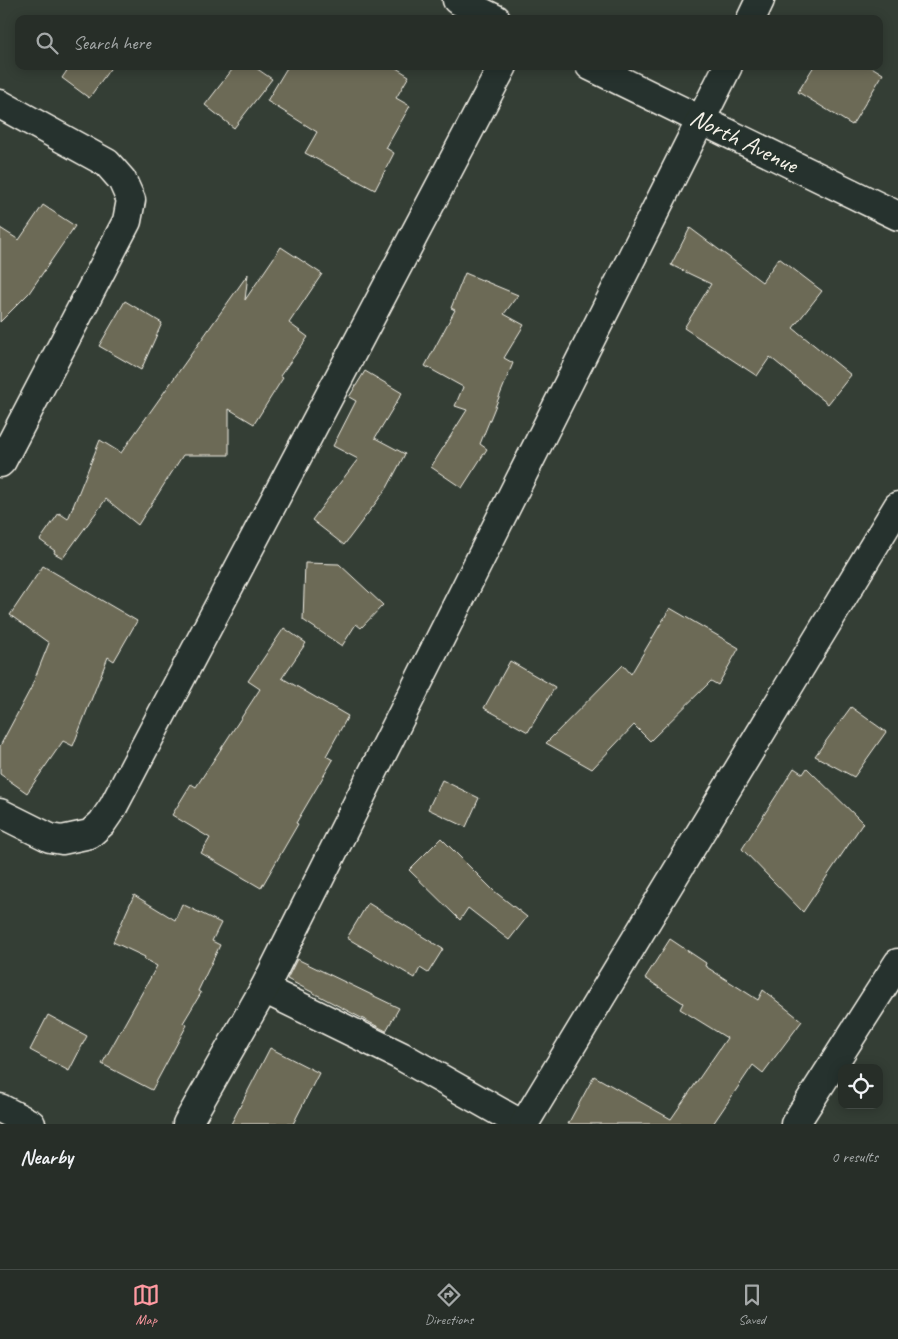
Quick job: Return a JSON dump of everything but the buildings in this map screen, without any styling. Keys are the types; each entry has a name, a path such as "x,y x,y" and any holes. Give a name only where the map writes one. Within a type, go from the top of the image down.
{"street":[{"path":"457,0 488,15"},
{"path":"753,15 760,0"},
{"path":"0,813 50,838 62,840 90,834 113,807 501,70"},
{"name":"North Avenue","path":"598,70 898,216"},
{"path":"186,1124 264,988 726,70"},
{"path":"0,104 107,163 122,180 131,200 127,221 0,463"},
{"path":"264,988 401,1056 523,1124 898,506"},
{"path":"795,1124 898,963"},
{"path":"0,1108 31,1124"}]}
